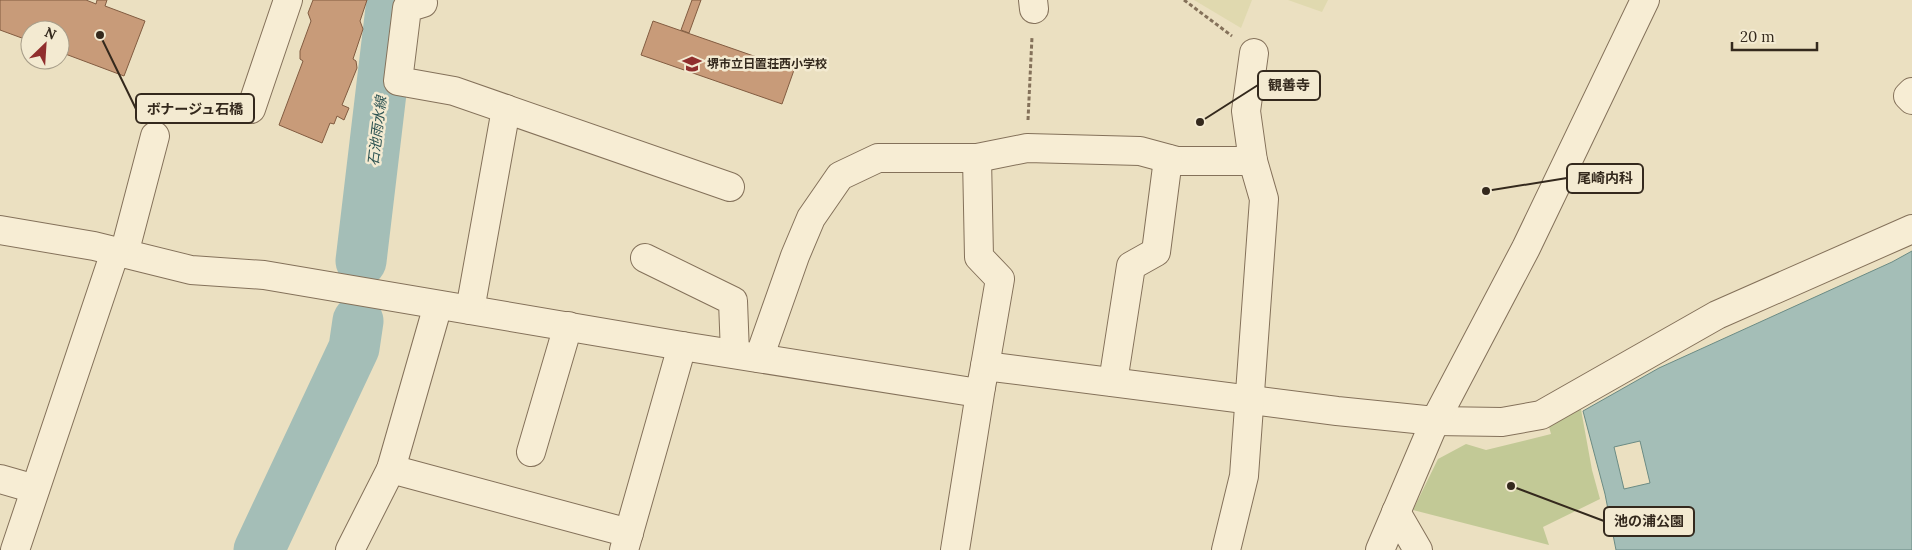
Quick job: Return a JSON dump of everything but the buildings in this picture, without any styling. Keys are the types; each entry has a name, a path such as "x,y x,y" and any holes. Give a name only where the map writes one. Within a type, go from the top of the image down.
{"street":[{"path":"251,109 288,0"},
{"path":"1380,550 1435,421 1526,248 1645,0"},
{"path":"423,3 407,8 398,82 454,91 730,187"},
{"path":"1226,550 1244,476 1264,199 1253,161 1246,111 1254,53"},
{"path":"1912,92 1908,96 1912,100"},
{"path":"470,310 506,109"},
{"path":"15,550 119,253 156,136"},
{"path":"747,356 811,218 840,176 878,158 977,158 1027,148 1140,151 1172,160 1253,161"},
{"path":"955,550 1000,278 979,257 977,158"},
{"path":"1113,382 1131,266 1156,252 1172,160"},
{"path":"983,377 1113,382 1249,400 1435,421 1502,422 1541,415 1717,315 1912,229"},
{"path":"0,230 94,246 191,270 264,275 682,346 972,392 983,377"},
{"path":"645,258 733,301 747,356"},
{"path":"350,550 391,469 438,304"},
{"path":"531,452 568,326"},
{"path":"391,469 626,541 682,346"},
{"path":"0,479 35,489"},
{"path":"1396,512 1418,550"}],"path":[{"path":"1184,0 1254,53"},
{"path":"1027,148 1033,4"}],"shaded area":[{"path":"1194,0 1252,0 1241,28"},
{"path":"1288,0 1328,0 1322,12"}],"green space":[{"path":"1580,404 1592,470 1600,499 1543,527 1549,545 1413,510 1438,459 1466,444 1486,450 1551,434 1548,423"}],"water":[{"path":"1912,251 1912,550 1616,550 1605,494 1583,411 1659,368 1892,262","holes":["1640,441 1650,483 1624,489 1614,447"]}],"waterway":[{"name":"石池雨水線","path":"361,261 392,0"},
{"name":"石池雨水線","path":"259,550 354,348 358,321"}],"place":[{"name":"ボナージュ石橋","path":"100,35"},
{"name":"堺市立日置荘西小学校","path":"692,64"},
{"name":"観善寺","path":"1200,122"},
{"name":"尾崎内科","path":"1486,191"},
{"name":"池の浦公園","path":"1511,486"}]}
